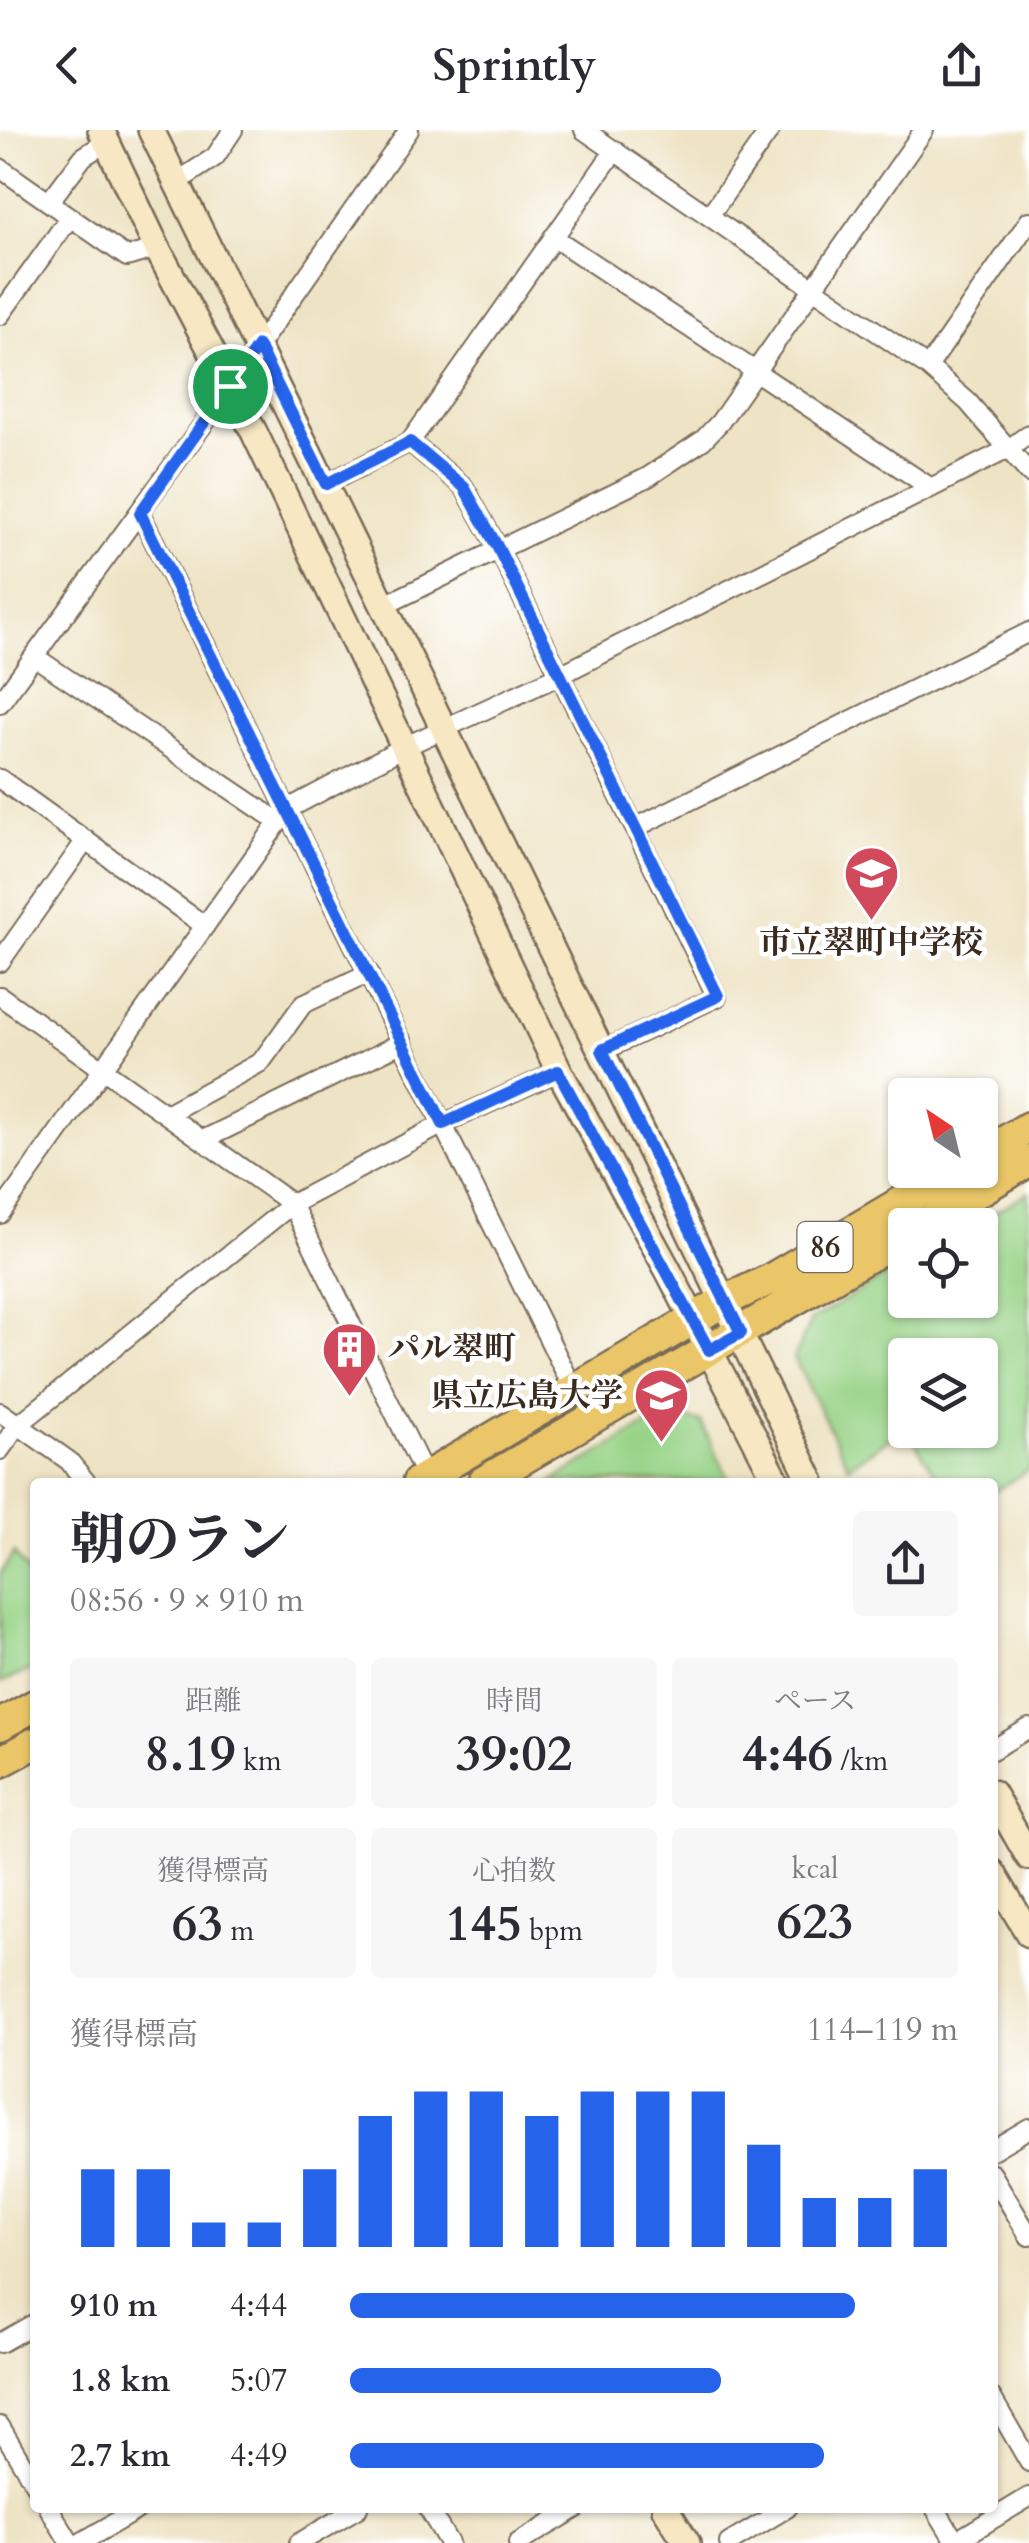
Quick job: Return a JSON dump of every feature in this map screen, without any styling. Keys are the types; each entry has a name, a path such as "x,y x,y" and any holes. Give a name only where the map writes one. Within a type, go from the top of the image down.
{"main road":[{"path":"998,1145 1029,1127"},
{"path":"950,1208 1029,1161"},
{"name":"86","path":"425,1478 724,1301 770,1279 925,1188"},
{"name":"86","path":"490,1478 888,1245"},
{"path":"0,1725 30,1709"},
{"path":"0,1762 30,1746"}],"street":[{"path":"151,130 810,1478"},
{"path":"177,182 214,157 233,130"},
{"path":"0,703 140,513 409,130"},
{"path":"710,216 770,130"},
{"path":"385,604 648,477 679,458 720,422 924,130"},
{"path":"589,131 928,367 968,402 1029,473"},
{"path":"49,202 82,157 104,136 157,248 230,386 558,1071 669,1272 775,1478"},
{"path":"326,484 410,442 614,150"},
{"path":"0,168 127,256 157,248"},
{"path":"0,315 70,217"},
{"path":"928,367 1029,221"},
{"path":"554,237 930,488"},
{"path":"0,1214 284,816 404,747 560,675 1010,448 1029,434"},
{"path":"410,442 464,487 498,548 718,996 602,1050"},
{"path":"140,513 284,816 368,973 574,1390"},
{"path":"635,828 1029,632"},
{"path":"34,656 284,816"},
{"path":"0,779 205,926"},
{"path":"0,962 86,840"},
{"path":"166,1114 261,1062 303,1004 368,973"},
{"path":"0,996 292,1204 421,1478"},
{"path":"203,1140 402,1042"},
{"path":"0,1450 18,1425 292,1204 443,1124 558,1071"},
{"path":"0,1412 69,1461 83,1478"},
{"path":"998,1746 1029,1728"},
{"path":"998,1803 1029,1857"},
{"path":"998,1882 1029,1934"},
{"path":"998,2146 1029,2128"},
{"path":"998,2184 1029,2236"},
{"path":"0,2343 30,2325"},
{"path":"998,2408 1029,2462"},
{"path":"0,2426 30,2477"},
{"path":"938,2513 954,2542 1029,2496"},
{"path":"51,2513 70,2543"},
{"path":"80,2543 131,2513"},
{"path":"299,2543 350,2513"},
{"path":"431,2513 449,2543"},
{"path":"518,2543 569,2513"},
{"path":"669,2513 687,2543"},
{"path":"729,2543 779,2513"}],"green space":[{"path":"1029,1192 1029,1470 998,1489 998,1478 937,1478 918,1448 998,1448 998,1338 888,1338 888,1439 848,1466 794,1358 811,1320 888,1274 888,1318 998,1318 998,1210"},
{"name":"県立広島大学","path":"666,1413 701,1422 728,1478 558,1478"},
{"path":"14,1553 30,1575 30,1670 0,1683 0,1574"}],"place":[{"name":"市立翠町中学校","path":"871,923"},
{"name":"パル翠町","path":"349,1398"},
{"name":"県立広島大学","path":"662,1445"}],"route":[{"path":"258,346 326,484 410,442 464,487 498,548 718,996 602,1050 741,1333 709,1350 558,1071 443,1124 140,513 230,386 258,346"}]}
